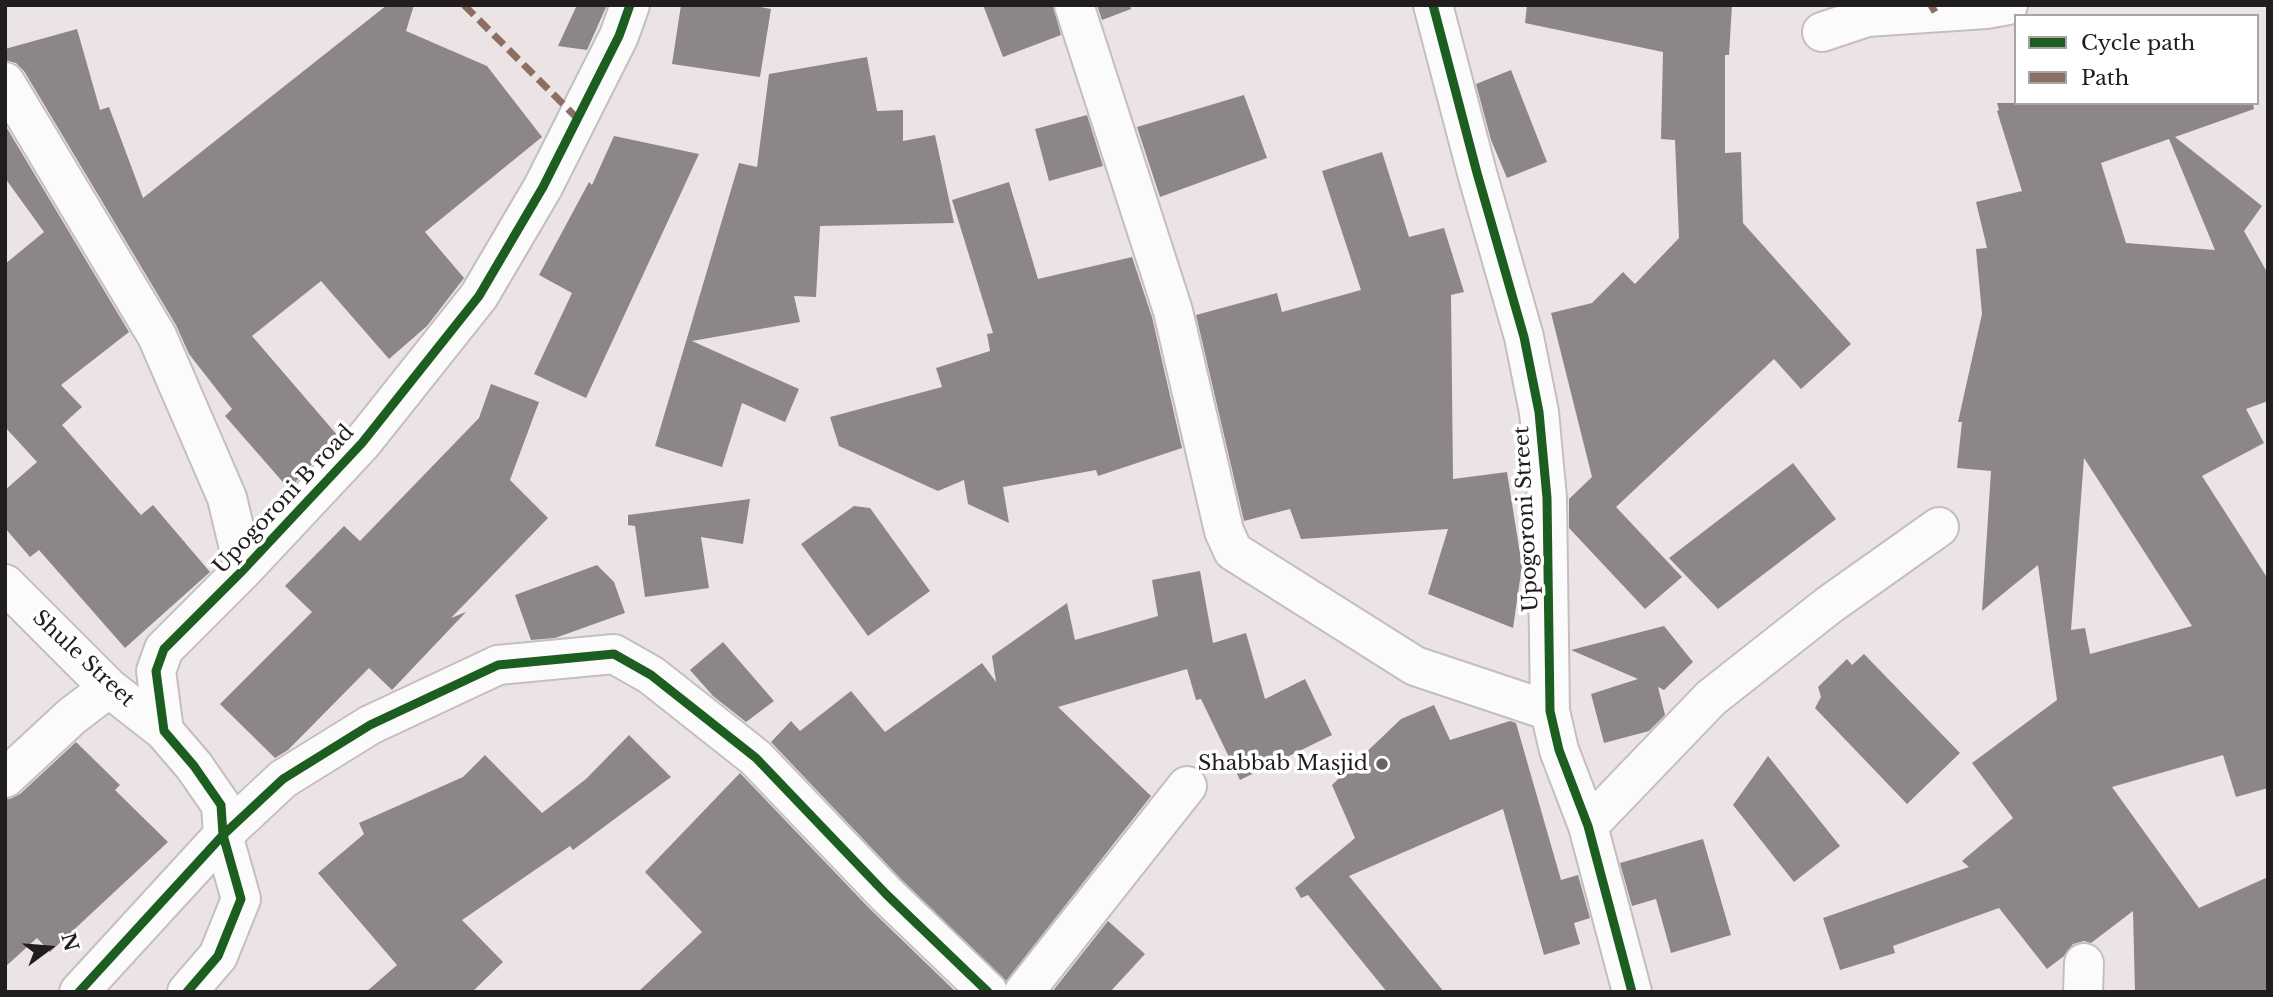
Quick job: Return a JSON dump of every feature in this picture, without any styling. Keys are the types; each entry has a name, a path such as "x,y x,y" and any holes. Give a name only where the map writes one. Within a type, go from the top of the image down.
{"street":[{"name":"Upogoroni B road","path":"164,731 156,671 163,649 244,569 362,443 479,296 548,175 619,36 630,5"},
{"path":"1074,5 1172,311 1224,531 1233,551 1415,666 1550,711"},
{"name":"Upogoroni Street","path":"1433,5 1524,337 1539,412 1547,498 1550,711 1559,750 1588,826 1632,992"},
{"path":"1822,32 1867,17 1986,9 2008,5"},
{"path":"5,82 156,336 227,498 244,569"},
{"path":"1588,826 1712,698 1829,605 1939,527"},
{"name":"Shule Street","path":"5,584 109,688 164,731"},
{"path":"79,992 223,835 283,779 370,725 498,665 614,654 651,674 756,758 886,894 988,992"},
{"path":"5,778 72,716 109,688"},
{"path":"164,731 194,766 221,805 223,835 241,899 218,956 187,992"},
{"path":"1024,992 1187,786"}],"building":[{"path":"387,5 414,5 406,31 487,66 542,137 425,232 464,278 427,326 389,359 321,281 252,336 338,436 289,489 225,416 232,409 189,354 176,325 24,71 16,63 5,60 5,49 77,29 100,110 109,107 143,198"},
{"path":"577,5 607,5 587,50 558,46"},
{"path":"681,5 750,5 771,9 760,77 672,64"},
{"path":"983,5 1053,5 1061,35 1003,57"},
{"path":"1097,5 1130,5 1131,9 1102,20"},
{"path":"1527,5 1732,5 1729,55 1725,55 1725,153 1741,152 1743,223 1851,344 1801,389 1774,359 1616,507 1682,577 1645,609 1569,528 1569,499 1592,477 1551,313 1592,303 1623,272 1635,284 1679,238 1675,140 1661,139 1663,52 1525,23"},
{"path":"867,57 877,111 903,110 903,141 935,135 954,223 820,226 816,297 794,296 800,322 692,341 799,389 785,422 742,403 722,467 655,446 739,163 757,167 769,74"},
{"path":"1511,70 1547,162 1507,178 1491,140 1476,84"},
{"path":"1244,95 1267,158 1160,197 1137,127"},
{"path":"1997,103 2253,105 2254,109 2175,137 2262,206 2244,231 2268,274 2268,401 2246,409 2264,443 2202,476 2268,579 2268,788 2236,797 2223,755 2112,787 2199,908 2268,877 2268,992 2135,992 2133,911 2091,943 2084,941 2073,944 2064,956 2047,969 1999,908 1893,946 1895,953 1840,970 1823,918 1969,867 1962,861 2013,818 1972,763 2057,700 2038,565 1982,611 1991,471 1957,468 1962,422 1958,422 1982,314 1976,249 1987,248 1976,202 2022,191 1997,111","holes":["2169,139 2215,250 2126,243 2101,163","2084,458 2192,626 2090,654 2085,628 2071,630"]},
{"path":"1087,115 1103,166 1049,181 1035,129"},
{"path":"5,125 129,332 61,385 82,407 62,425 141,515 153,505 210,572 125,648 39,550 30,557 5,528 5,490 37,462 5,427 5,264 44,232 5,178"},
{"path":"614,136 699,154 586,398 534,374 572,293 539,275 589,182 592,185"},
{"path":"1382,152 1409,237 1444,228 1464,292 1451,295 1453,479 1507,472 1522,566 1513,628 1428,594 1448,529 1301,539 1290,509 1244,521 1196,315 1277,293 1282,312 1361,290 1322,171"},
{"path":"1009,182 1038,279 1132,257 1152,317 1182,448 1098,476 1096,470 1003,487 1009,523 968,504 964,480 938,491 839,446 830,417 942,387 936,368 990,351 987,334 993,333 952,200"},
{"path":"491,384 539,402 510,480 548,518 451,618 466,612 392,690 369,668 288,750 275,758 220,704 312,612 285,586 344,526 360,541 479,418"},
{"path":"1793,463 1836,519 1718,609 1669,558"},
{"path":"750,499 743,544 701,537 709,588 645,597 635,526 628,525 628,515"},
{"path":"854,506 870,508 930,591 868,636 801,544"},
{"path":"597,565 614,582 625,613 555,638 531,640 515,595"},
{"path":"1200,571 1213,643 1246,633 1265,699 1305,679 1332,735 1240,780 1201,699 1196,700 1187,669 1058,707 1151,796 1006,981 901,879 771,742 791,721 800,731 851,691 885,732 982,663 996,682 992,656 1067,603 1075,640 1158,616 1152,580"},
{"path":"1664,626 1693,662 1664,690 1658,687 1665,715 1649,731 1604,743 1591,694 1638,679 1571,650"},
{"path":"723,642 774,701 746,722 713,696 690,670"},
{"path":"1864,654 1960,753 1907,804 1815,708 1821,697 1818,687 1847,659 1852,665"},
{"path":"1434,705 1450,740 1510,721 1516,723 1561,880 1578,875 1590,918 1574,923 1580,944 1544,955 1503,809 1349,876 1444,992 1387,992 1308,895 1301,898 1295,888 1355,838 1332,785 1401,719"},
{"path":"629,735 671,777 573,850 570,846 462,920 503,962 472,992 366,992 397,965 318,873 364,834 359,823 463,777 485,755 542,813 586,779"},
{"path":"76,742 120,785 115,790 168,842 50,952 37,938 5,967 5,799 20,794"},
{"path":"1768,756 1840,846 1794,882 1733,805"},
{"path":"740,773 870,909 956,992 638,992 702,932 645,872"},
{"path":"1703,839 1731,935 1671,953 1656,899 1632,906 1620,863"},
{"path":"1108,921 1145,954 1110,992 1052,992"}],"marked path":[{"path":"464,5 577,118"},
{"path":"1931,5 1935,12"}],"cycle path":[{"path":"79,992 223,835 221,805 194,766 164,731 156,671 164,649 244,569 362,443 479,296 543,187 619,36 630,5"},
{"path":"1433,5 1524,337 1539,412 1547,498 1550,711 1559,750 1588,826 1632,992"},
{"path":"187,992 218,956 241,899 223,835 283,779 370,725 498,665 614,654 651,675 756,758 886,894 988,992"}],"place":[{"name":"Shabbab Masjid","path":"1382,764"}]}
